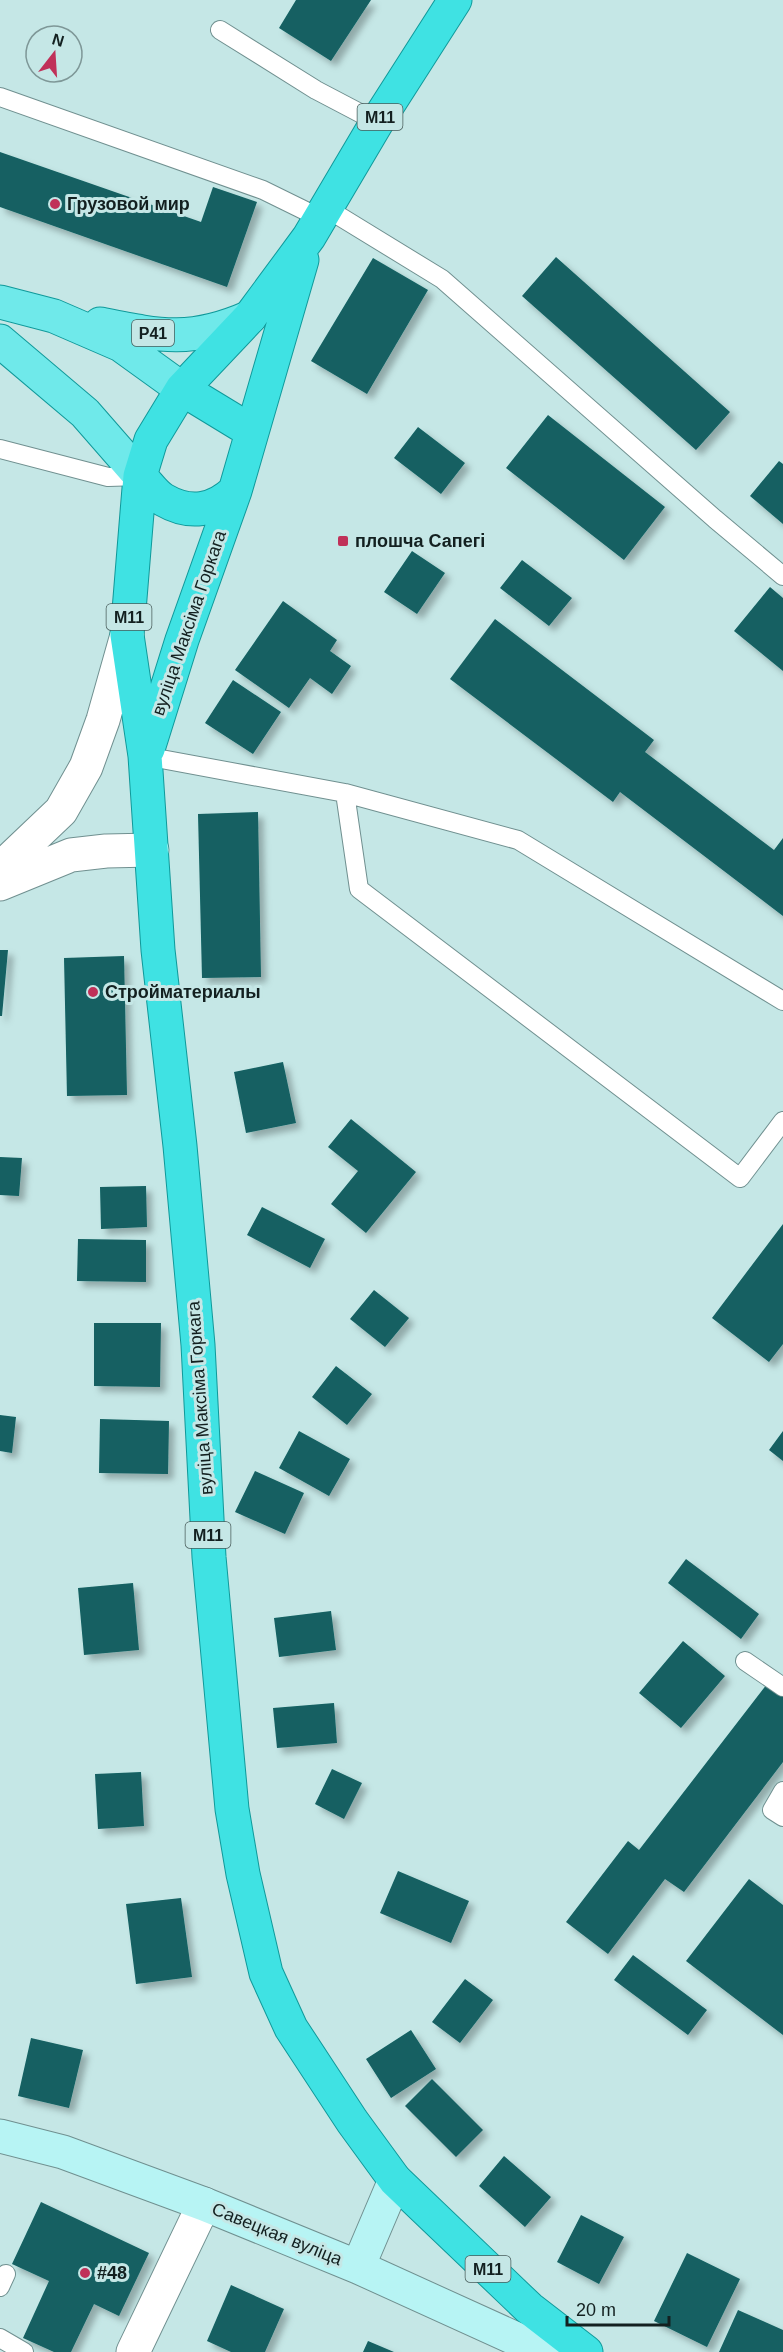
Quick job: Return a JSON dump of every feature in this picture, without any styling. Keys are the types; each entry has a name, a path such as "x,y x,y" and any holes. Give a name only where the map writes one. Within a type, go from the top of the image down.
{"highway":[{"name":"М11","path":"140,476 151,440 182,389 250,316 318,221 377,122 455,0"},
{"name":"М11","path":"235,491 251,431 318,221"},
{"path":"182,389 251,431"},
{"path":"140,476 163,500 184,508 202,510 223,503 235,491"},
{"name":"вуліца Максіма Горкага","path":"140,476 128,635 145,756 158,950 180,1146 198,1345 209,1557 232,1809 243,1874 266,1973 291,2028 352,2121 395,2180 529,2308 586,2352"},
{"name":"вуліца Максіма Горкага","path":"145,756 182,640 235,491"}],"main road":[{"name":"Р41","path":"0,302 54,316 143,332 181,336 212,330 250,316"},
{"name":"Р41","path":"54,316 121,345 182,389"},
{"path":"0,341 85,412 140,476"},
{"name":"Савецкая вуліца","path":"0,2136 63,2152 204,2204 358,2267 545,2352"},
{"path":"358,2267 395,2180"}],"street":[{"path":"0,869 61,811 86,767 103,720 128,635"},
{"path":"0,884 71,855 106,851 152,850"},
{"path":"133,2352 204,2204"}],"lane":[{"path":"220,30 316,90 377,122"},
{"path":"0,97 263,190 318,221 442,279 783,576"},
{"path":"0,449 108,477 140,476"},
{"path":"145,756 345,793 518,840 783,1000"},
{"path":"345,793 359,889 740,1178 783,1120"},
{"path":"745,1661 783,1688"},
{"path":"783,1791 771,1810 783,1817"},
{"path":"0,2338 24,2352"}],"building":[{"path":"296,0 371,0 331,61 279,28"},
{"path":"0,152 201,222 213,187 257,202 227,287 0,207"},
{"path":"556,257 730,412 696,450 522,296"},
{"path":"373,258 428,290 367,394 311,361"},
{"path":"548,415 665,507 624,560 506,468"},
{"path":"418,427 465,463 441,494 394,458"},
{"path":"779,461 783,464 783,524 750,496"},
{"path":"412,551 445,573 417,614 384,592"},
{"path":"522,560 572,598 549,626 500,588"},
{"path":"770,587 783,598 783,671 734,631"},
{"path":"283,601 337,640 330,651 351,666 332,694 310,678 289,708 235,670"},
{"path":"495,619 654,740 645,752 774,850 783,838 783,916 620,792 613,802 450,679"},
{"path":"233,680 281,712 253,754 205,723"},
{"path":"258,812 261,977 202,978 198,814"},
{"path":"0,950 8,950 2,1016 0,1016"},
{"path":"124,956 127,1095 67,1096 64,958"},
{"path":"283,1062 296,1123 246,1133 234,1072"},
{"path":"351,1119 416,1172 366,1233 331,1204 358,1171 328,1147"},
{"path":"0,1157 22,1158 19,1196 0,1195"},
{"path":"146,1186 147,1227 101,1229 100,1187"},
{"path":"262,1207 325,1239 310,1268 247,1235"},
{"path":"783,1224 783,1344 769,1362 712,1318"},
{"path":"78,1239 146,1240 146,1282 77,1281"},
{"path":"374,1290 409,1318 385,1347 350,1319"},
{"path":"94,1323 161,1323 160,1387 94,1386"},
{"path":"336,1366 372,1394 347,1425 312,1397"},
{"path":"0,1415 16,1417 12,1453 0,1451"},
{"path":"100,1419 169,1421 168,1474 99,1473"},
{"path":"299,1431 350,1459 329,1496 279,1468"},
{"path":"783,1431 783,1461 769,1450"},
{"path":"255,1471 304,1493 285,1534 235,1512"},
{"path":"686,1559 759,1614 741,1639 668,1583"},
{"path":"133,1583 139,1650 84,1655 78,1588"},
{"path":"331,1611 336,1650 279,1657 274,1618"},
{"path":"683,1641 725,1676 681,1728 639,1693"},
{"path":"767,1684 783,1696 783,1762 684,1892 665,1879 608,1954 566,1922 628,1841 639,1850"},
{"path":"334,1703 337,1743 277,1748 273,1708"},
{"path":"332,1769 362,1783 344,1819 315,1804"},
{"path":"141,1772 144,1826 98,1829 95,1774"},
{"path":"398,1871 469,1901 451,1943 380,1913"},
{"path":"749,1879 783,1905 783,2035 686,1961"},
{"path":"181,1898 192,1977 136,1984 126,1904"},
{"path":"633,1955 707,2010 688,2035 614,1980"},
{"path":"465,1979 493,2000 460,2043 432,2022"},
{"path":"411,2030 436,2069 391,2098 366,2059"},
{"path":"31,2038 83,2050 69,2108 18,2096"},
{"path":"432,2079 483,2130 456,2157 405,2106"},
{"path":"504,2156 551,2197 525,2227 479,2186"},
{"name":"#48","path":"41,2202 149,2253 119,2316 94,2304 71,2352 54,2352 23,2338 49,2281 12,2264"},
{"path":"581,2215 624,2237 599,2284 557,2262"},
{"path":"687,2253 740,2279 707,2347 654,2321"},
{"path":"231,2285 284,2309 265,2352 231,2352 207,2341"},
{"path":"738,2310 783,2330 783,2352 719,2352"},
{"path":"368,2341 394,2352 363,2352"}],"place":[{"name":"Грузовой мир","path":"55,204"},
{"name":"плошча Сапегі","path":"343,541"},
{"name":"Стройматериалы","path":"93,992"},
{"name":"#48","path":"85,2273"}]}
